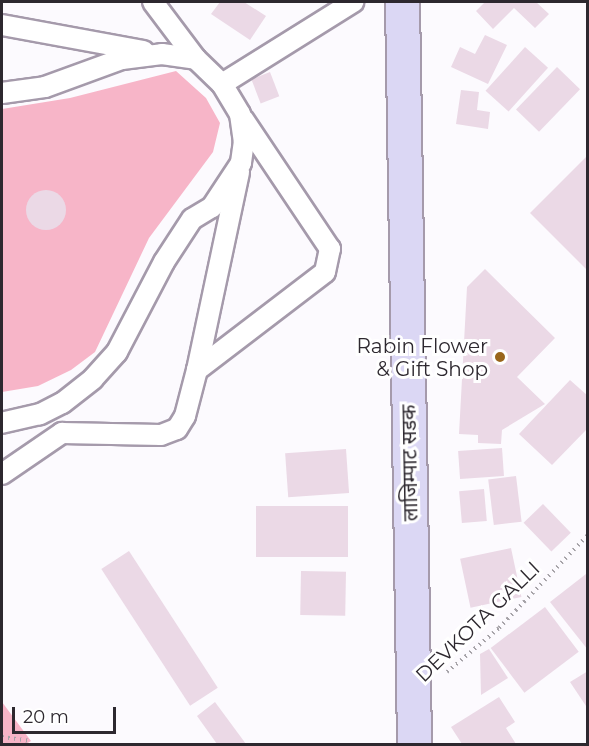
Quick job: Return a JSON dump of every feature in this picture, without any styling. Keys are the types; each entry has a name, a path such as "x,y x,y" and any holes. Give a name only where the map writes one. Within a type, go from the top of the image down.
{"main road":[{"name":"लाजिम्पाट सडक","path":"402,2 414,744"}],"lane":[{"path":"153,2 196,59 222,84 330,249 326,272 197,370"},
{"path":"222,84 353,2"},
{"path":"2,26 196,59"},
{"path":"2,93 45,87 122,59 162,54"},
{"path":"2,474 62,433 161,435 177,429 185,416 197,370 241,163 244,141 240,114"},
{"path":"2,423 40,414 93,379 117,352 164,262 192,219 212,207 241,163"}],"path":[{"name":"DEVKOTA GALLI","path":"415,706 464,655 499,628 588,535"},
{"path":"2,737 31,741"}],"shaded area":[{"path":"176,71 206,98 220,123 213,152 149,238 95,352 71,370 38,386 2,392 2,109 70,98"},
{"path":"2,702 31,741 26,744 2,744"}],"building":[{"path":"220,2 244,2 266,16 250,40 211,14"},
{"path":"485,2 536,2 549,14 535,28 514,8 493,29 476,11"},
{"path":"485,35 507,45 488,84 451,67 460,47 475,54"},
{"path":"525,47 548,68 509,112 486,91"},
{"path":"557,67 580,89 539,132 516,109"},
{"path":"270,72 279,96 261,103 251,79"},
{"path":"461,90 479,92 477,110 490,112 488,129 456,124"},
{"path":"588,155 588,271 530,213"},
{"path":"46,190 54,191 60,196 65,202 65,218 60,224 54,229 46,230 38,229 32,224 27,218 26,210 27,202 32,196 38,191"},
{"name":"Rabin Flower & Gift Shop","path":"485,269 555,338 517,377 545,404 502,430 501,444 478,443 478,435 459,434 467,287"},
{"path":"570,380 588,396 588,428 552,465 519,434"},
{"path":"502,448 504,476 460,479 458,451"},
{"path":"346,449 349,493 288,497 285,453"},
{"path":"516,476 522,522 494,525 488,479"},
{"path":"484,489 487,521 462,523 459,491"},
{"path":"543,504 571,533 551,552 524,523"},
{"path":"256,506 348,506 348,557 256,557"},
{"path":"511,548 521,597 471,608 460,559"},
{"path":"129,551 218,688 190,706 101,569"},
{"path":"301,571 346,572 345,616 300,615"},
{"path":"586,574 588,576 588,650 550,602"},
{"path":"545,607 579,652 524,693 491,648"},
{"path":"489,649 508,678 481,695 480,654"},
{"path":"588,671 588,709 570,682"},
{"path":"499,697 515,722 506,728 516,744 462,744 451,727"},
{"path":"215,702 246,744 217,744 197,716"}],"place":[{"name":"Rabin Flower & Gift Shop","path":"500,357"}]}
